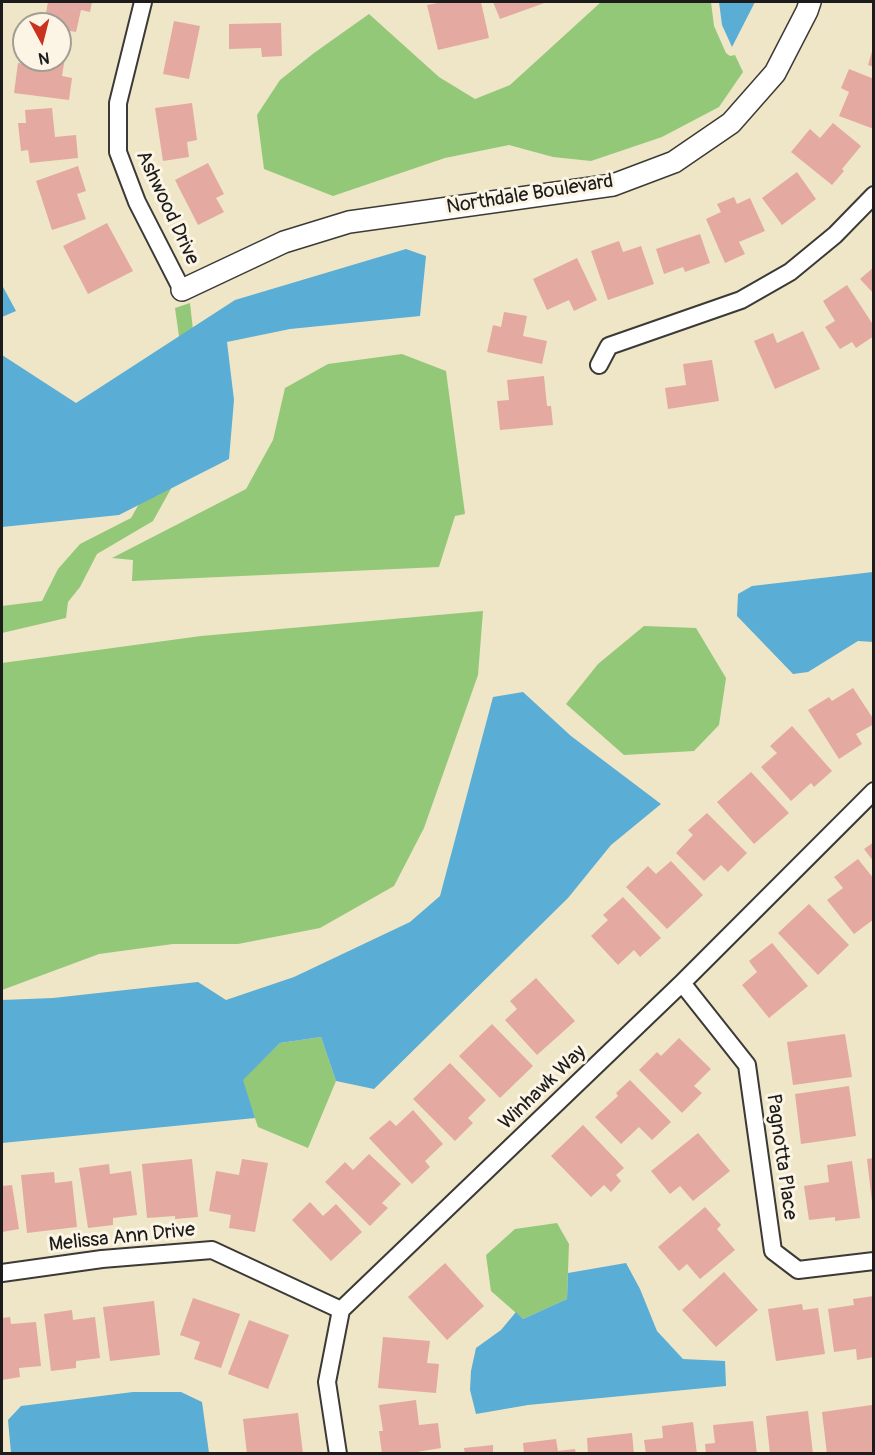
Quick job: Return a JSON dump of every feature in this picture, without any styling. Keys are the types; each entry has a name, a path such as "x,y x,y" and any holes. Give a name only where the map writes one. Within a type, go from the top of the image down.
{"street":[{"name":"Ashwood Drive","path":"143,2 118,103 118,152 137,202 182,290"},
{"name":"Northdale Boulevard","path":"182,290 284,242 349,222 613,185 674,162 731,123 775,73 810,2"},
{"path":"598,365 609,346 741,300 790,272 835,235 873,195"},
{"name":"Winhawk Way","path":"341,1310 682,982 873,790"},
{"name":"Pagnotta Place","path":"682,982 747,1065 773,1251 798,1270 873,1261"},
{"name":"Melissa Ann Drive","path":"2,1273 102,1259 212,1250 341,1310"},
{"path":"338,1454 327,1382 341,1310"}],"green space":[{"path":"601,2 711,2 714,26 726,53 730,56 735,55 743,72 719,107 662,137 591,161 553,157 509,145 445,158 333,196 264,169 257,115 280,80 369,14 439,77 475,99 510,85"},
{"path":"190,303 194,339 214,411 153,521 97,554 80,587 68,602 66,618 2,633 2,606 42,601 58,569 80,544 131,518 190,414 175,308"},
{"path":"402,354 446,371 465,514 455,516 439,567 132,581 133,560 112,558 246,489 273,440 285,388 328,364"},
{"path":"483,611 478,675 424,828 394,886 320,928 238,944 173,944 99,954 2,990 2,663 201,636"},
{"path":"644,626 696,628 726,678 719,725 694,751 624,755 566,704 598,664"},
{"path":"321,1037 336,1081 308,1148 258,1127 242,1080 280,1043"},
{"path":"557,1223 569,1244 567,1299 523,1319 491,1291 486,1255 515,1229"}],"water":[{"path":"719,2 755,2 732,47 722,25"},
{"path":"406,249 426,256 420,316 290,329 227,342 234,400 229,459 119,515 2,527 2,355 76,403 235,300"},
{"path":"2,285 16,311 2,317"},
{"path":"873,572 873,642 858,641 808,672 793,674 737,616 738,594 752,586"},
{"path":"523,692 571,736 661,804 611,845 568,898 374,1089 336,1081 321,1037 280,1043 243,1080 255,1118 2,1143 2,1000 53,998 198,982 226,1000 294,977 410,922 440,896 493,697"},
{"path":"626,1263 640,1289 657,1331 683,1359 725,1361 726,1386 528,1405 476,1414 470,1390 476,1348 501,1330 516,1312 523,1319 567,1299 568,1273"},
{"path":"133,1392 181,1392 202,1402 209,1453 11,1453 8,1420 21,1406"}],"building":[{"path":"48,2 92,2 90,12 81,10 76,32 72,31 72,12 46,12"},
{"path":"443,2 481,2 489,38 438,50 427,5"},
{"path":"493,2 547,2 500,19"},
{"path":"174,21 200,26 189,79 163,74"},
{"path":"281,23 282,56 262,57 261,48 229,49 229,24"},
{"path":"874,48 874,67 868,65"},
{"path":"849,69 874,79 874,129 839,116 849,92 841,88"},
{"path":"17,72 63,72 62,76 72,78 69,100 14,93"},
{"path":"192,103 197,140 187,142 189,157 163,161 155,108"},
{"path":"52,108 55,137 76,135 78,158 30,163 28,150 21,151 18,123 26,123 25,110"},
{"path":"833,123 861,146 832,185 791,152 810,129 820,138"},
{"path":"208,163 224,194 216,198 224,212 198,225 175,180"},
{"path":"78,166 86,191 77,194 86,219 52,230 36,181"},
{"path":"797,172 816,199 782,225 762,198"},
{"path":"734,197 737,204 750,198 765,231 739,242 745,254 725,263 706,219 721,212 717,204"},
{"path":"107,223 133,271 88,294 63,246"},
{"path":"700,234 710,263 685,272 683,267 664,274 656,249"},
{"path":"619,241 623,252 641,246 654,284 608,300 591,251"},
{"path":"577,258 597,300 574,311 569,300 547,310 533,279"},
{"path":"874,267 874,294 860,279"},
{"path":"847,285 874,326 874,336 856,348 852,342 840,349 825,327 835,321 823,301"},
{"path":"504,312 527,316 523,336 547,341 542,364 487,352 493,325 501,327"},
{"path":"803,331 820,369 775,389 754,341 773,333 777,343"},
{"path":"712,360 719,401 668,409 665,388 686,385 683,364"},
{"path":"544,376 547,406 551,406 553,425 500,430 497,401 509,400 507,380"},
{"path":"853,688 874,720 874,724 856,734 862,744 839,759 808,710 829,697 832,701"},
{"path":"792,726 832,771 814,787 811,783 791,801 761,767 777,753 770,746"},
{"path":"751,772 789,813 754,844 717,802"},
{"path":"707,813 747,853 728,872 721,865 704,881 676,853 693,835 688,830"},
{"path":"874,842 874,862 864,849"},
{"path":"858,859 874,879 874,919 854,934 827,900 843,888 834,877"},
{"path":"671,861 703,895 667,929 626,887 648,866 656,874"},
{"path":"623,897 661,938 640,957 634,950 618,965 591,936 608,920 603,915"},
{"path":"809,904 849,945 818,975 778,933"},
{"path":"772,943 808,986 769,1018 742,985 757,972 749,961"},
{"path":"536,978 575,1021 537,1055 505,1020 517,1009 510,1001"},
{"path":"492,1024 533,1066 500,1098 459,1056"},
{"path":"845,1034 852,1077 793,1085 787,1042"},
{"path":"679,1038 711,1069 694,1086 702,1093 682,1113 639,1070 657,1052 661,1056"},
{"path":"450,1063 486,1100 468,1118 473,1123 455,1141 413,1099"},
{"path":"630,1080 671,1122 652,1140 639,1127 621,1144 595,1117 618,1096 616,1093"},
{"path":"849,1086 856,1136 801,1144 795,1094"},
{"path":"413,1110 443,1144 425,1161 430,1167 412,1184 369,1138 390,1120 396,1126"},
{"path":"583,1125 624,1168 616,1175 621,1181 611,1192 604,1185 591,1197 551,1156"},
{"path":"698,1133 730,1171 693,1201 680,1186 670,1194 651,1171"},
{"path":"369,1154 401,1184 382,1203 388,1208 370,1226 325,1182 345,1162 353,1170"},
{"path":"874,1158 874,1202 872,1202 867,1159"},
{"path":"192,1159 198,1217 147,1218 142,1164"},
{"path":"242,1159 268,1163 255,1232 229,1228 231,1215 209,1211 216,1171 239,1175"},
{"path":"852,1161 860,1218 835,1221 835,1217 809,1220 804,1186 829,1182 827,1165"},
{"path":"109,1164 110,1174 131,1171 137,1215 113,1218 113,1225 88,1228 79,1168"},
{"path":"54,1172 55,1183 72,1181 77,1227 27,1233 21,1175"},
{"path":"12,1185 19,1229 2,1232 2,1186"},
{"path":"310,1202 323,1216 336,1204 362,1232 331,1261 292,1220"},
{"path":"705,1207 721,1225 717,1229 735,1250 700,1279 687,1264 679,1271 658,1247"},
{"path":"445,1263 484,1306 447,1340 408,1297"},
{"path":"724,1272 758,1310 716,1347 682,1310"},
{"path":"874,1296 874,1357 857,1360 856,1349 834,1352 828,1309 854,1305 853,1299"},
{"path":"193,1298 240,1314 221,1368 194,1359 200,1342 180,1335"},
{"path":"154,1301 160,1355 110,1361 103,1307"},
{"path":"802,1304 803,1310 818,1308 825,1354 776,1361 768,1309"},
{"path":"72,1310 73,1320 95,1317 100,1358 76,1361 76,1368 51,1371 44,1314"},
{"path":"10,1317 11,1324 36,1322 41,1366 19,1368 20,1377 2,1380 2,1318"},
{"path":"249,1320 289,1335 268,1389 228,1374"},
{"path":"383,1337 430,1341 427,1363 439,1364 436,1393 378,1388"},
{"path":"416,1400 419,1425 438,1423 441,1448 405,1454 382,1454 379,1431 383,1431 379,1405"},
{"path":"872,1405 874,1454 827,1454 822,1412"},
{"path":"808,1411 813,1454 770,1454 766,1416"},
{"path":"298,1413 303,1454 247,1454 243,1419"},
{"path":"753,1421 757,1454 706,1454 705,1444 715,1443 713,1425"},
{"path":"693,1422 697,1454 646,1454 644,1440 663,1438 662,1426"},
{"path":"632,1433 634,1454 588,1454 587,1438"},
{"path":"556,1439 558,1451 575,1449 576,1454 524,1454 523,1443"},
{"path":"493,1445 493,1454 465,1454 464,1448"}]}
